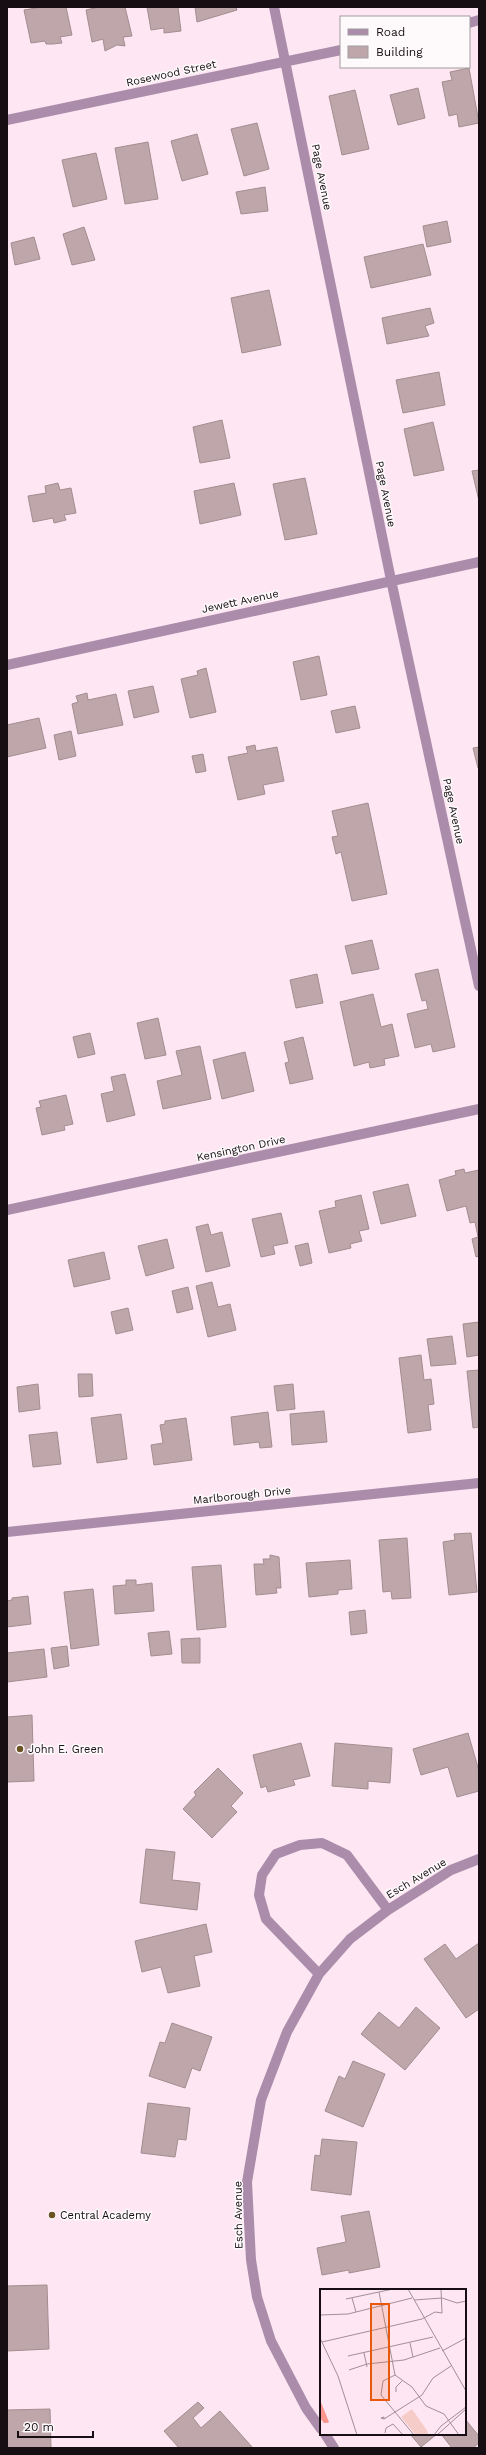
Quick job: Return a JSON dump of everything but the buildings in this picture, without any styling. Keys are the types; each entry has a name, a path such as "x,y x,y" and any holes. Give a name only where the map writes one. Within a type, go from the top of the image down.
{"street":[{"name":"Page Avenue","path":"274,7 391,580 479,986"},
{"name":"Rosewood Street","path":"7,120 340,50"},
{"name":"Jewett Avenue","path":"7,665 479,562"},
{"name":"Kensington Drive","path":"7,1210 479,1109"},
{"name":"Marlborough Drive","path":"7,1532 479,1483"},
{"name":"Esch Avenue","path":"319,1974 266,1919 260,1896 262,1875 276,1854 300,1845 322,1843 347,1855 388,1910"},
{"name":"Esch Avenue","path":"320,2428 306,2408 271,2341 257,2298 251,2260 247,2182 261,2100 287,2032 319,1974 350,1939 388,1910 451,1870 479,1859"},
{"path":"325,2435 334,2448"}],"place":[{"name":"John E. Green","path":"20,1749"},
{"name":"Central Academy","path":"52,2215"}]}
